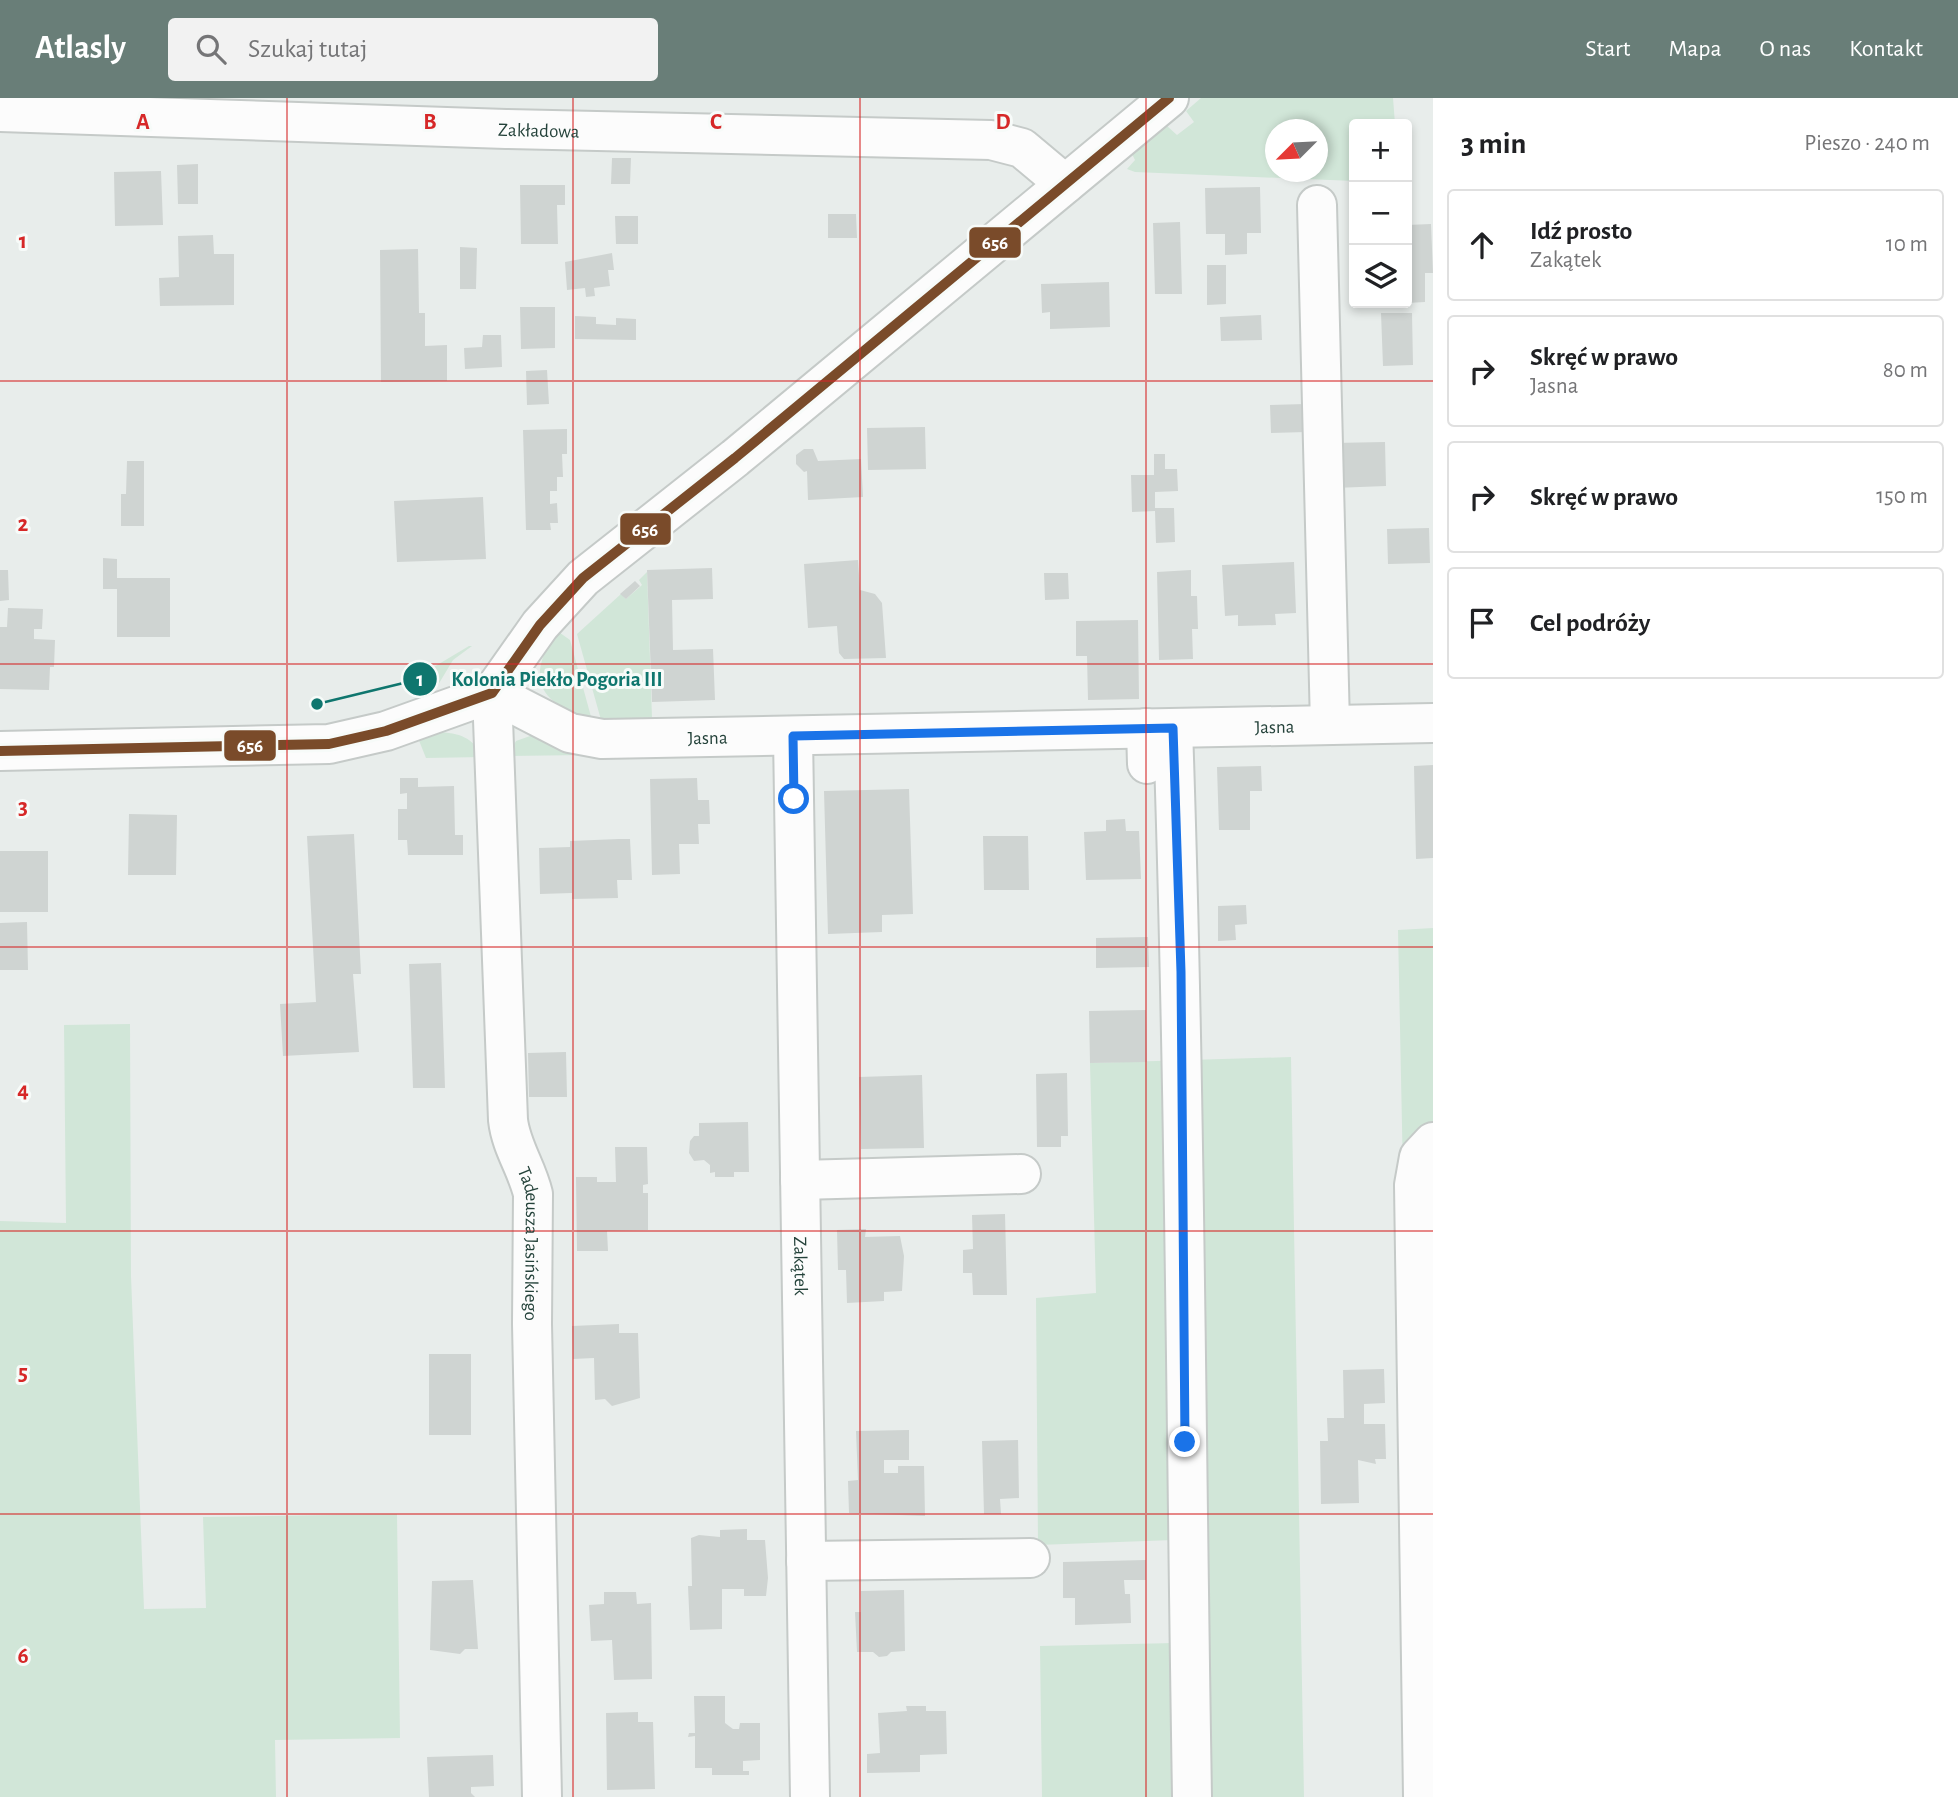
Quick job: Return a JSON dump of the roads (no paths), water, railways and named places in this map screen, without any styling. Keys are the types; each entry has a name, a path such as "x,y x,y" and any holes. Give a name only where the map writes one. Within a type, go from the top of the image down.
{"street":[{"path":"0,751 329,744 376,734 492,693 540,625 583,578 777,424 1168,98"},
{"name":"Zakładowa","path":"0,112 506,129 991,140 1022,148 1065,184"},
{"path":"1317,205 1330,725"},
{"name":"Jasna","path":"492,693 570,733 589,738 793,736 1155,740 1330,725 1433,723"},
{"name":"Tadeusza Jasińskiego","path":"492,693 508,1120 513,1144 528,1175 533,1195 532,1337 542,1797"},
{"name":"Zakątek","path":"793,736 810,1797"},
{"path":"1155,740 1181,972 1184,1358 1192,1797"},
{"path":"1423,1797 1414,1185 1419,1157 1433,1142"},
{"path":"800,1180 1021,1174"},
{"path":"806,1561 1031,1558"}],"place":[{"name":"Kolonia Piekło Pogoria III","path":"317,704"}]}
